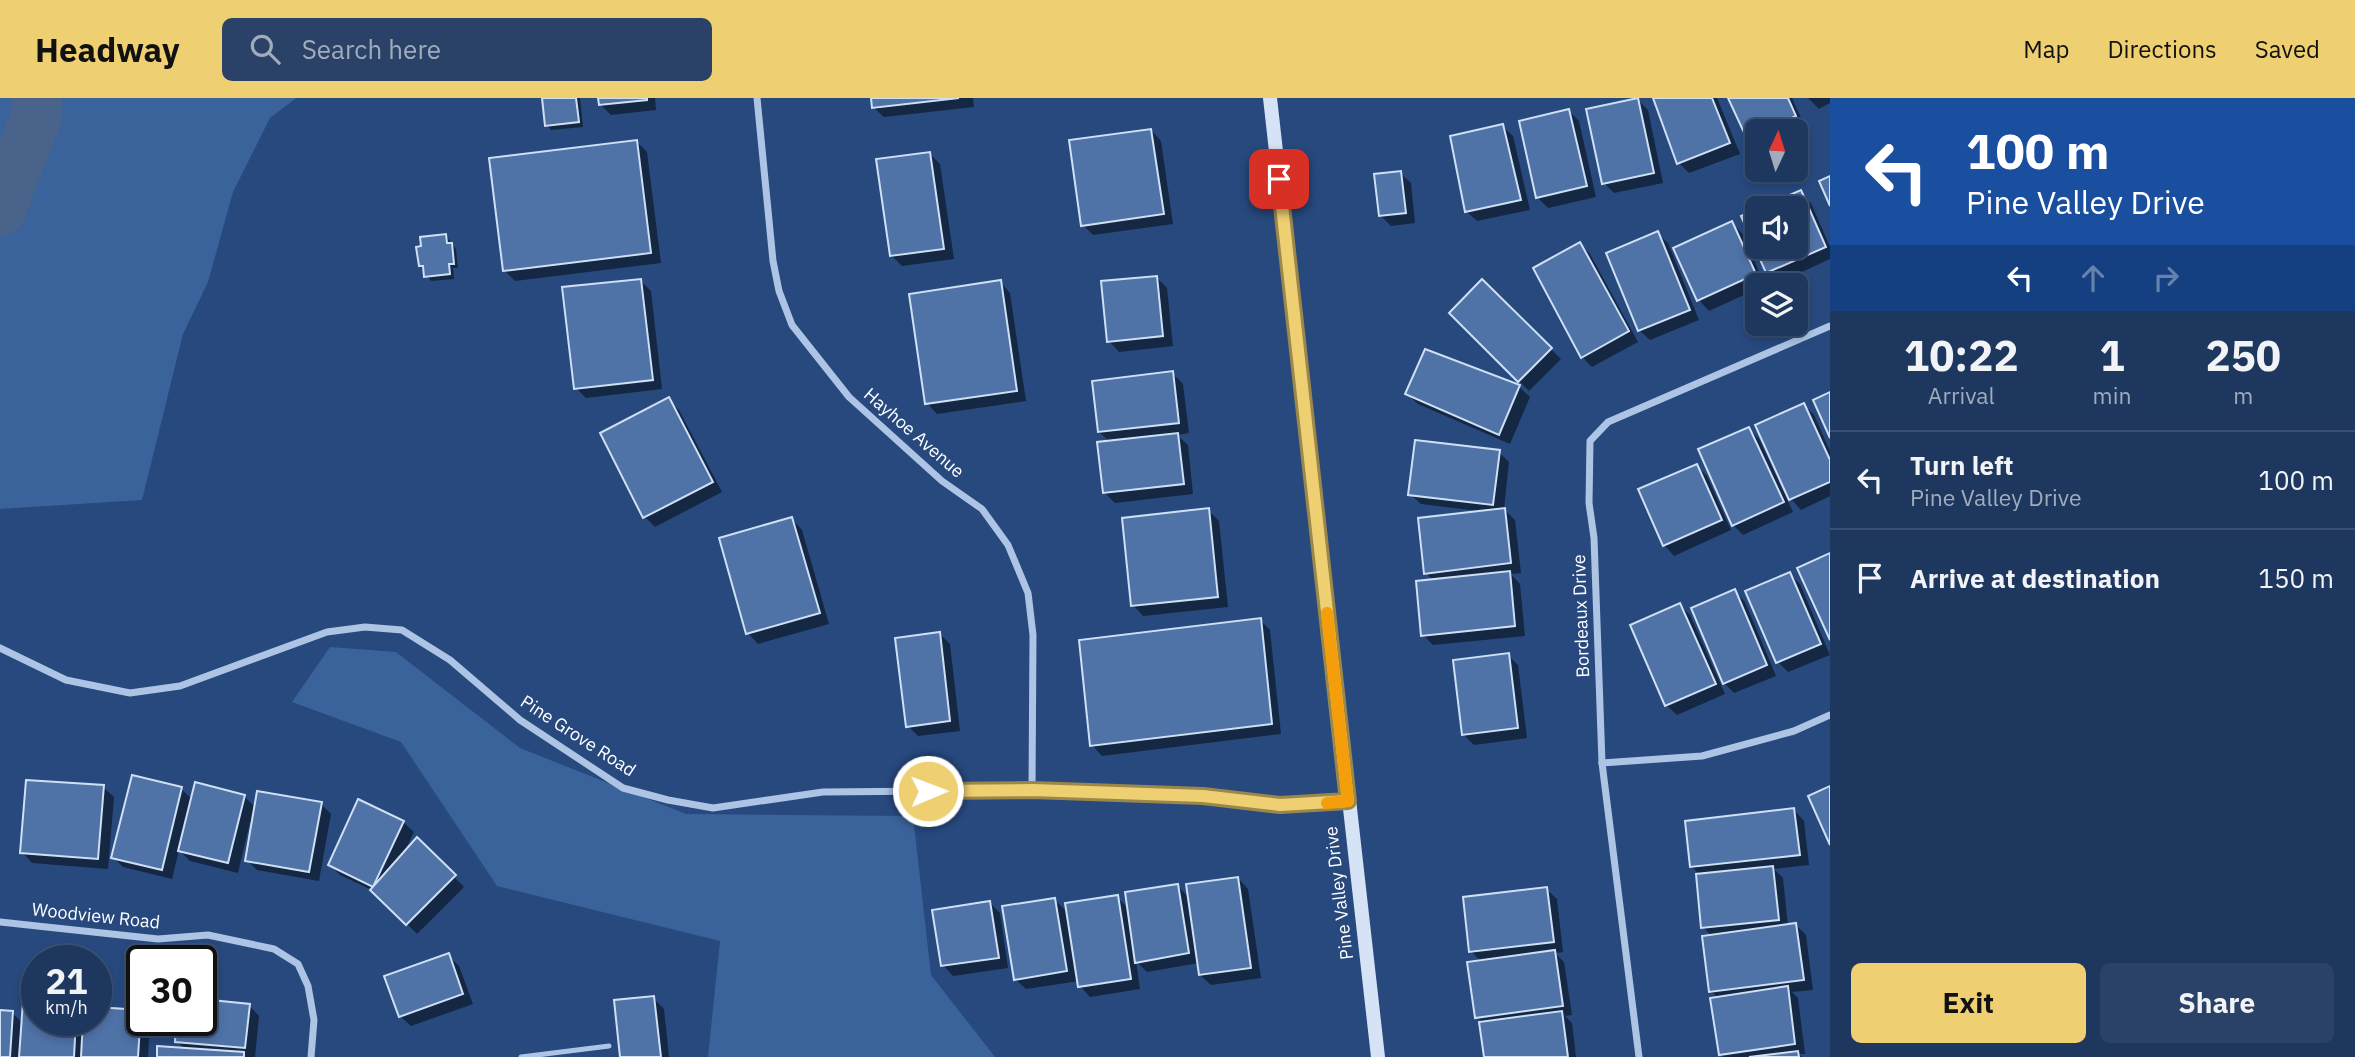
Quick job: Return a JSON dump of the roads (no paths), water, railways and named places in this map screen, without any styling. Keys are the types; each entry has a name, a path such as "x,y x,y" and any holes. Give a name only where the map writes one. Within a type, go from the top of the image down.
{"main road":[{"name":"Pine Valley Drive","path":"1270,98 1378,1057"}],"street":[{"name":"Hayhoe Avenue","path":"757,98 773,261 779,291 792,325 849,397 942,481 982,509 1008,545 1028,593 1033,635 1032,790"},
{"name":"Bordeaux Drive","path":"1639,1057 1602,763 1594,538 1589,503 1590,441 1608,422 1830,326"},
{"name":"Pine Grove Road","path":"0,648 66,680 130,693 180,686 327,632 365,627 402,630 450,660 520,720 623,788 667,800 713,808 823,792 1032,790 1203,796 1280,805 1348,801"},
{"path":"1602,763 1702,756 1794,731 1830,715"},
{"name":"Woodview Road","path":"0,922 158,939 208,935 274,949 298,964 308,986 314,1020 310,1057"}],"lane":[{"path":"520,1057 609,1046"}],"waterway":[{"path":"0,211 36,118 37,98"}]}
